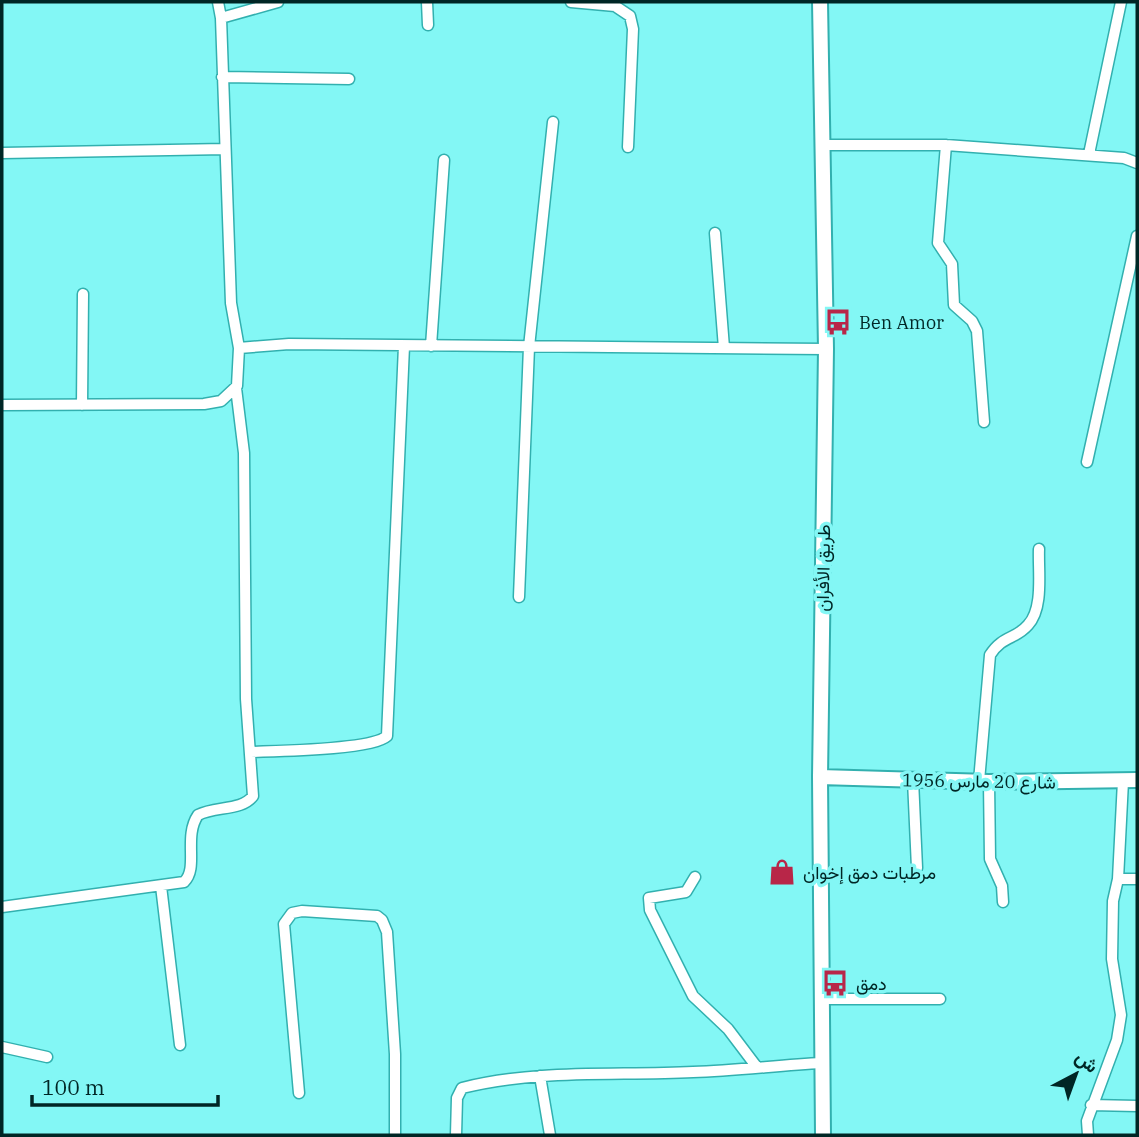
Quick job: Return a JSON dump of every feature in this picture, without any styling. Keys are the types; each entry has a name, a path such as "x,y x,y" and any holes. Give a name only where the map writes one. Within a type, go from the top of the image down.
{"main road":[{"name":"طريق الأفران","path":"820,2 826,349 820,777 823,1135"},
{"name":"شارع 20 مارس 1956","path":"820,777 984,782 1130,781"}],"street":[{"path":"2,907 178,884 189,877 189,839 198,815 251,800 254,790 246,699 244,453 236,388 239,348 231,303 221,18 218,2"},
{"path":"221,18 278,2"},
{"path":"427,2 428,25"},
{"path":"571,2 615,6 630,16 633,29 628,147"},
{"path":"1089,154 1121,2"},
{"path":"222,77 349,79"},
{"path":"519,597 529,346 554,122"},
{"path":"823,145 946,145 1089,154 1124,158 1137,163"},
{"path":"946,145 938,243 954,272 954,305 972,321 977,331 984,422"},
{"path":"2,153 225,149"},
{"path":"431,346 444,160"},
{"path":"715,233 724,348"},
{"path":"1087,462 1137,236"},
{"path":"82,405 83,295"},
{"path":"239,348 289,344 826,349"},
{"path":"251,752 338,747 379,742 387,736 404,346"},
{"path":"2,405 204,404 221,401 236,388"},
{"path":"1003,902 1002,886 990,859 984,782 990,655 998,642 1028,625 1037,611 1039,549"},
{"path":"913,780 917,868"},
{"path":"1088,1135 1087,1121 1091,1105 1117,1040 1121,1015 1112,959 1113,901 1130,781"},
{"path":"695,877 686,892 649,898 650,909 681,978 693,996 728,1029 756,1066"},
{"path":"1118,879 1137,878"},
{"path":"161,886 180,1045"},
{"path":"299,1093 284,924 292,913 302,911 377,916 382,920 387,932 395,1054 395,1135"},
{"path":"822,999 940,999"},
{"path":"2,1047 47,1057"},
{"path":"456,1135 457,1098 462,1088 540,1076 696,1072 822,1063"},
{"path":"540,1076 550,1135"},
{"path":"1091,1105 1137,1106"}],"place":[{"name":"Ben Amor","path":"838,322"},
{"name":"مرطبات دمق إخوان","path":"782,872"},
{"name":"دمق","path":"835,983"}]}
